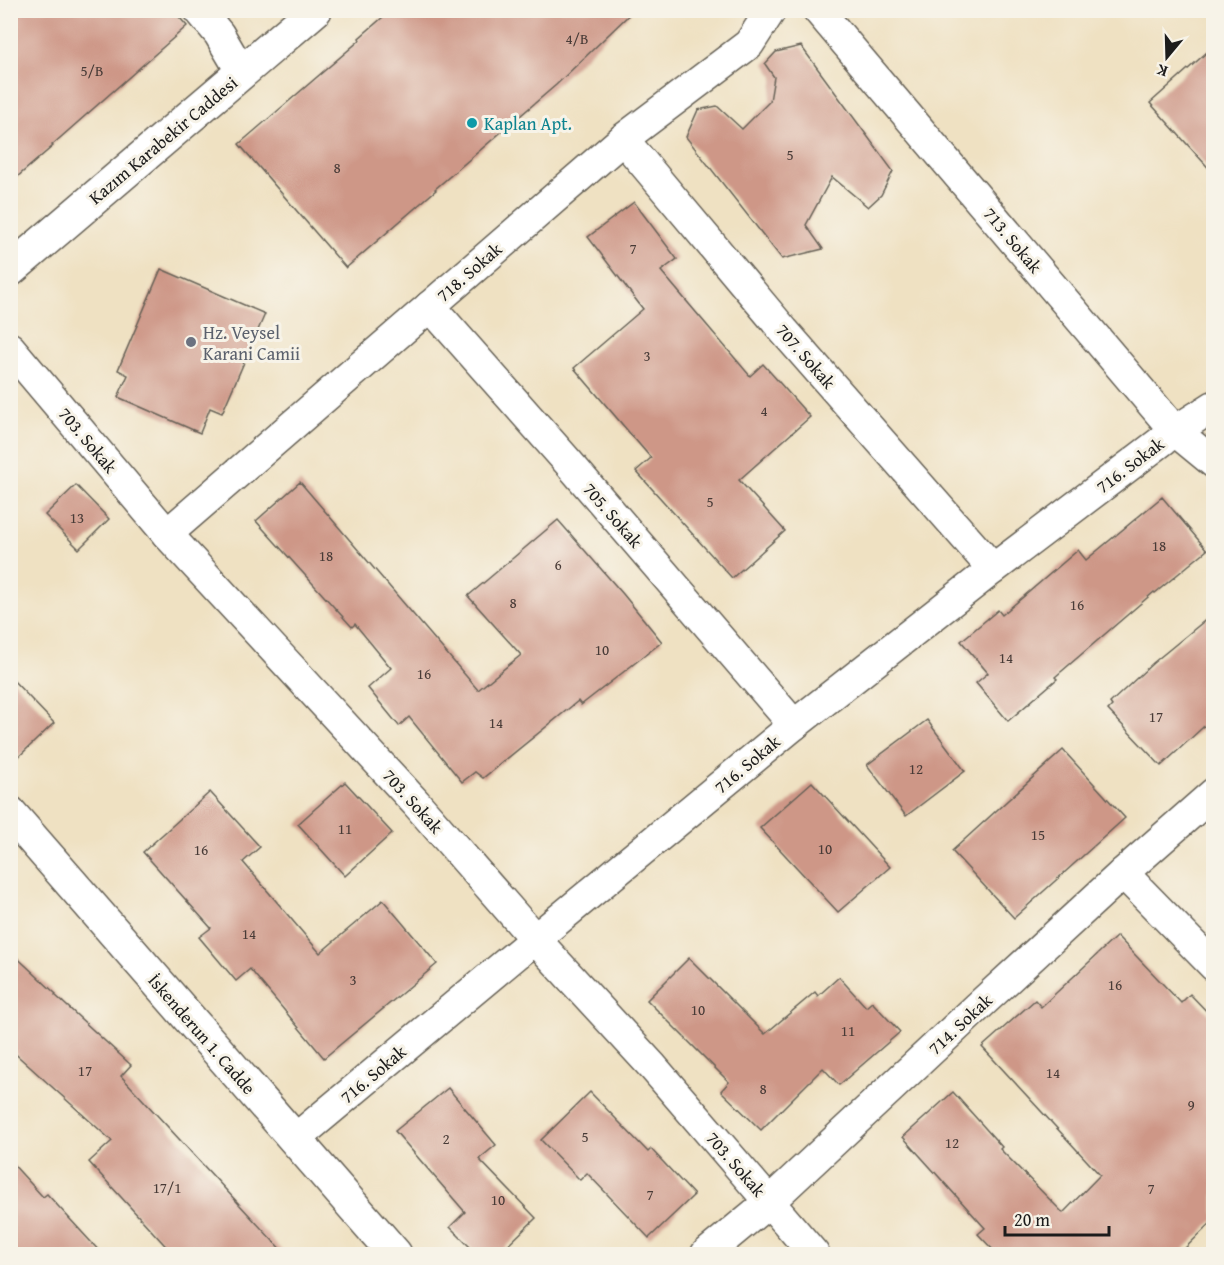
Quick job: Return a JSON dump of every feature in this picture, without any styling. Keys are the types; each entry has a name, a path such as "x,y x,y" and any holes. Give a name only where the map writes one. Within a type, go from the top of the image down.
{"street":[{"path":"199,10 219,34 242,73"},
{"name":"Kazım Karabekir Caddesi","path":"10,270 315,10"},
{"name":"718. Sokak","path":"167,534 623,139 749,44 771,10"},
{"name":"713. Sokak","path":"818,10 1175,431 1214,463"},
{"name":"707. Sokak","path":"623,139 784,331 993,569"},
{"name":"705. Sokak","path":"430,306 568,462 794,725"},
{"name":"703. Sokak","path":"10,348 167,534 416,803 535,939 653,1067 814,1254"},
{"name":"716. Sokak","path":"294,1140 794,725 993,569 1175,431 1214,406"},
{"name":"714. Sokak","path":"706,1254 769,1202 992,993 1214,793"},
{"name":"İskenderun 1. Cadde","path":"10,813 395,1254"},
{"path":"1123,873 1214,966"}],"building":[{"path":"10,10 173,10 187,26 10,183"},
{"path":"391,10 634,10 556,85 346,268 239,144 360,40 359,38"},
{"path":"801,46 893,171 881,195 868,207 832,177 806,225 823,249 782,259 686,137 698,110 717,106 742,129 770,101 774,77 765,64 776,52"},
{"path":"1214,46 1214,174 1150,103"},
{"path":"634,202 677,259 661,271 750,376 763,364 810,417 739,480 785,531 732,578 636,471 651,458 574,368 643,309 588,237"},
{"name":"Hz. Veysel Karani Camii","path":"161,269 265,314 222,413 210,408 200,433 118,397 128,375 118,370"},
{"path":"300,482 478,690 521,655 468,596 558,520 662,642 581,705 578,701 483,778 475,772 462,782 409,717 399,726 368,688 391,668 355,624 352,627 256,521"},
{"path":"76,485 109,519 79,549 45,515"},
{"path":"1162,497 1207,550 1055,677 1057,679 1008,721 976,683 988,673 961,641 998,610 1002,615 1078,550 1086,560"},
{"path":"1214,613 1214,717 1161,766 1108,710 1112,706 1110,703 1153,663"},
{"path":"10,677 54,723 10,765"},
{"path":"927,720 965,771 906,816 867,765"},
{"path":"1063,750 1125,818 1014,918 952,851"},
{"path":"345,782 392,833 345,876 298,824"},
{"path":"812,782 890,867 838,912 760,828"},
{"path":"210,792 260,847 243,862 320,953 383,900 437,964 324,1058 250,969 236,981 199,937 211,928 143,852"},
{"path":"1117,936 1181,1003 1190,994 1214,1019 1214,1220 1179,1254 997,1254 978,1234 985,1228 903,1137 953,1092 1002,1147 1000,1149 1063,1213 1100,1175 982,1047 1035,1000 1041,1007"},
{"path":"10,951 131,1065 121,1076 285,1254 173,1254 89,1162 112,1141 10,1049"},
{"path":"689,958 765,1034 815,992 818,996 839,977 866,1007 872,1002 900,1032 839,1085 823,1068 761,1130 721,1091 729,1082 647,1000"},
{"path":"448,1088 496,1145 479,1159 536,1218 499,1254 477,1254 450,1227 465,1212 395,1131"},
{"path":"590,1092 648,1152 651,1149 694,1195 649,1238 587,1173 580,1180 541,1140"},
{"path":"10,1161 43,1197 47,1194 102,1254 10,1254"}],"place":[{"name":"Kaplan Apt.","path":"472,123"},
{"name":"Hz. Veysel Karani Camii","path":"191,342"}]}
